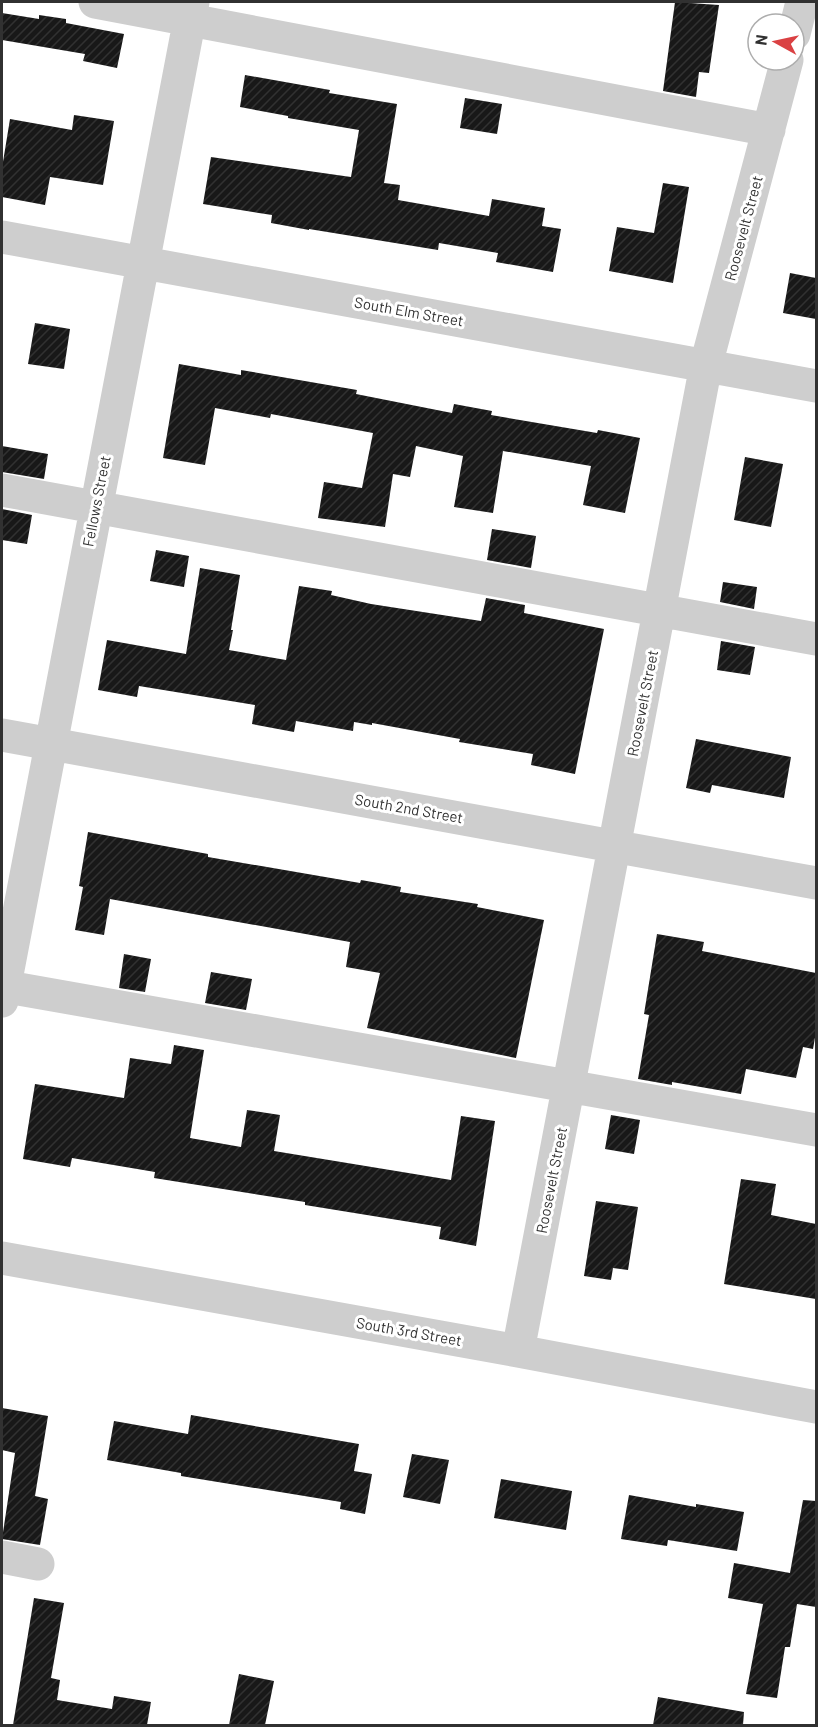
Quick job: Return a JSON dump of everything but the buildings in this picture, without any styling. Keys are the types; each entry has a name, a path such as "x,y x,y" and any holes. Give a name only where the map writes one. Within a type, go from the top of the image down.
{"street":[{"path":"95,2 191,10 769,130"},
{"name":"Fellows Street","path":"2,992 191,10"},
{"name":"Roosevelt Street","path":"518,1351 706,365 784,72"},
{"name":"South Elm Street","path":"2,237 816,386"},
{"path":"2,490 816,639"},
{"name":"South 2nd Street","path":"2,735 816,883"},
{"path":"2,992 570,1085 816,1130"},
{"name":"South 3rd Street","path":"2,1258 816,1407"},
{"path":"2,1557 38,1563"}]}
